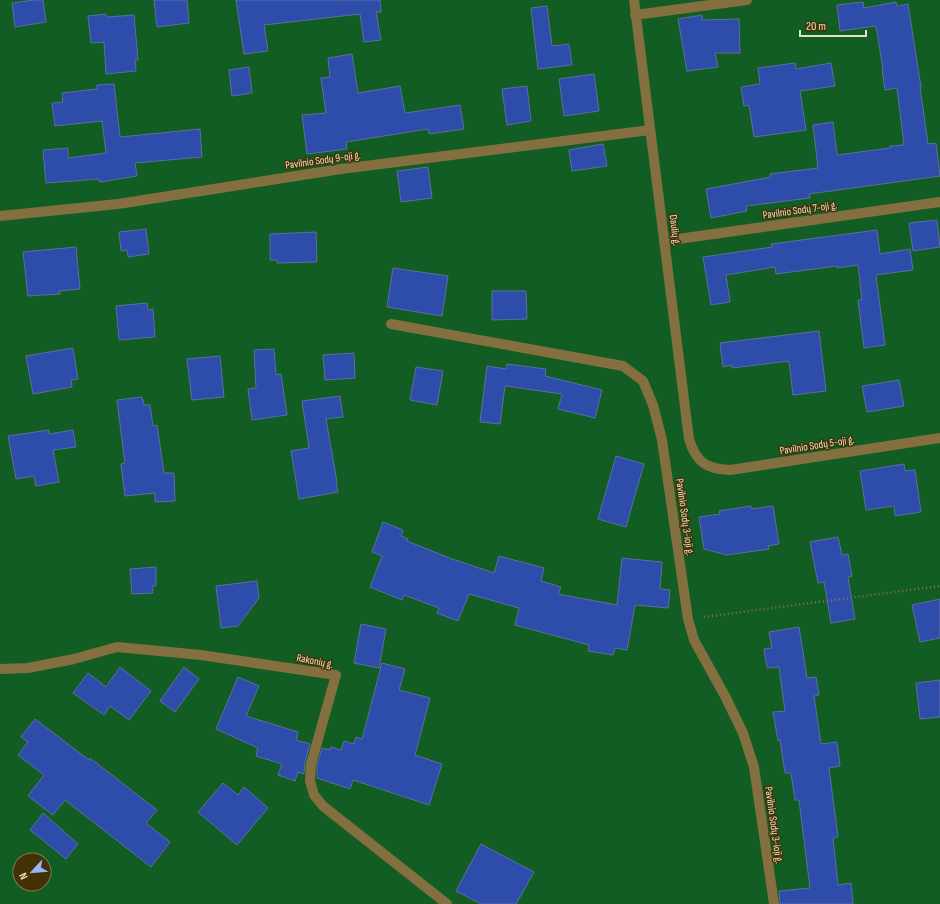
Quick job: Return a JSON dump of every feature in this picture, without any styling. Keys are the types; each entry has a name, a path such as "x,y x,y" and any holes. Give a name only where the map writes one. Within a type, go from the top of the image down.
{"street":[{"name":"Daulių g.","path":"634,0 689,439 692,450 700,461"},
{"path":"636,15 747,0"},
{"name":"Pavilnio Sodų 9-oji g.","path":"0,216 118,204 341,169 650,130"},
{"name":"Pavilnio Sodų 7-oji g.","path":"664,241 940,202"},
{"name":"Pavilnio Sodų 3-ioji g.","path":"391,324 623,366 642,381 653,405 662,440 688,619 694,640 725,696 743,733 754,767 774,904"},
{"name":"Pavilnio Sodų 5-oji g.","path":"700,461 716,470 730,470 940,438"},
{"name":"Rakonių g.","path":"0,669 35,666 74,659 117,647 201,655 336,675 311,764 310,781 314,795 323,806 447,904"}],"path":[{"path":"688,619 940,586"}],"green space":[{"path":"0,0 940,0 940,904 0,904"}],"building":[{"path":"43,0 46,22 15,27 12,3"},
{"path":"154,0 187,0 189,23 157,27"},
{"path":"236,0 380,0 381,12 376,12 381,40 364,42 360,14 264,25 268,51 244,54"},
{"path":"863,2 864,8 896,2 897,6 908,4 928,144 936,143 940,176 809,194 810,198 746,206 747,211 711,218 706,189 771,177 770,174 818,168 813,125 833,122 837,155 904,145 897,88 885,90 876,26 840,31 837,5"},
{"path":"547,6 552,46 569,44 572,65 538,69 531,8"},
{"path":"106,14 107,17 134,15 138,60 135,60 136,71 106,74 104,42 91,43 88,16"},
{"path":"702,15 702,20 739,19 740,53 715,53 718,67 687,71 678,19"},
{"path":"352,54 358,93 400,86 405,113 460,105 464,129 429,134 428,129 346,142 347,149 307,154 302,115 326,113 321,78 330,77 328,58"},
{"path":"795,63 796,69 831,63 835,86 800,91 806,130 754,137 749,105 744,106 741,87 760,84 758,68"},
{"path":"249,67 252,93 232,96 229,70"},
{"path":"594,74 599,111 564,116 559,79"},
{"path":"114,84 120,137 200,129 202,157 135,163 137,176 100,182 99,179 46,183 43,150 68,148 68,158 106,153 102,121 55,126 52,103 63,102 62,93 97,89 97,85"},
{"path":"527,86 531,121 507,125 502,89"},
{"path":"603,144 607,166 572,171 569,150"},
{"path":"428,167 432,198 401,202 397,171"},
{"path":"937,220 940,247 913,251 909,223"},
{"path":"146,229 149,254 128,257 127,250 121,251 119,232"},
{"path":"877,230 880,254 910,249 913,270 876,275 885,345 864,348 858,300 862,300 858,265 837,268 837,266 776,274 775,267 726,275 730,302 711,305 703,257 772,247 771,244"},
{"path":"316,232 317,262 277,263 277,260 270,260 270,234"},
{"path":"76,247 80,289 59,291 60,294 28,296 23,252"},
{"path":"393,268 448,276 442,316 387,307"},
{"path":"492,291 526,291 527,319 492,320"},
{"path":"147,303 148,310 153,309 155,337 119,340 116,306"},
{"path":"819,331 826,391 793,395 789,361 732,368 732,365 723,367 720,343"},
{"path":"73,348 78,379 71,380 72,387 33,394 26,356"},
{"path":"274,349 276,375 281,374 287,415 252,420 248,389 256,388 254,350"},
{"path":"354,353 355,378 325,380 323,355"},
{"path":"220,356 224,397 192,400 187,359"},
{"path":"507,364 546,369 545,376 602,390 595,418 558,409 562,394 505,386 500,424 480,422 487,366 506,369"},
{"path":"416,367 443,371 437,405 410,400"},
{"path":"899,380 904,406 867,412 862,386"},
{"path":"340,396 343,417 326,419 338,492 299,499 291,451 309,448 302,401"},
{"path":"142,397 144,405 150,405 153,426 157,425 164,473 174,473 175,501 155,502 155,493 125,496 121,464 125,463 117,400"},
{"path":"49,430 49,434 73,430 76,447 53,450 59,482 36,486 34,476 16,479 8,436"},
{"path":"616,456 644,464 626,527 598,519"},
{"path":"904,464 905,471 915,470 921,512 895,516 894,506 866,510 860,471"},
{"path":"751,506 751,509 773,506 779,544 768,546 769,549 727,555 704,549 699,517 720,514 719,511"},
{"path":"383,522 403,530 401,536 408,539 407,541 452,559 494,573 499,556 544,568 541,581 561,587 558,594 617,605 622,558 662,562 660,589 670,590 668,608 635,605 627,650 615,648 613,655 588,651 589,645 515,625 519,608 469,594 458,621 437,613 439,608 404,595 402,600 370,587 382,556 372,552"},
{"path":"838,537 842,555 848,554 852,576 848,577 855,619 831,623 824,582 818,583 810,542"},
{"path":"156,567 156,586 152,586 153,593 132,594 130,569"},
{"path":"257,581 259,598 238,626 221,628 216,586"},
{"path":"940,599 940,638 920,642 912,605"},
{"path":"361,624 386,629 379,668 354,663"},
{"path":"799,627 807,678 816,677 819,695 814,696 821,744 837,742 840,766 829,768 838,837 833,838 838,885 851,883 853,904 780,904 779,891 810,888 799,800 795,800 791,773 785,773 780,740 778,741 773,712 785,711 779,667 767,668 764,649 772,648 769,632"},
{"path":"382,663 405,669 399,690 430,698 415,755 442,764 429,805 353,780 350,789 317,778 317,765 322,748 330,750 331,747 341,750 344,741 354,744 356,737 362,739"},
{"path":"120,667 151,691 129,720 110,706 104,715 73,693 88,673 106,687"},
{"path":"184,667 199,679 175,712 160,701"},
{"path":"238,677 259,686 246,716 298,732 296,740 310,744 305,762 304,774 298,772 295,781 278,775 282,764 256,756 258,748 216,729"},
{"path":"940,680 940,717 920,719 916,683"},
{"path":"35,719 89,760 90,758 157,810 146,823 170,842 151,867 65,800 53,815 28,796 44,775 18,755 28,742 21,737"},
{"path":"223,783 238,795 244,787 268,808 237,845 198,812"},
{"path":"43,813 78,844 66,859 30,830"},
{"path":"481,844 534,872 516,904 481,904 456,891"}]}
